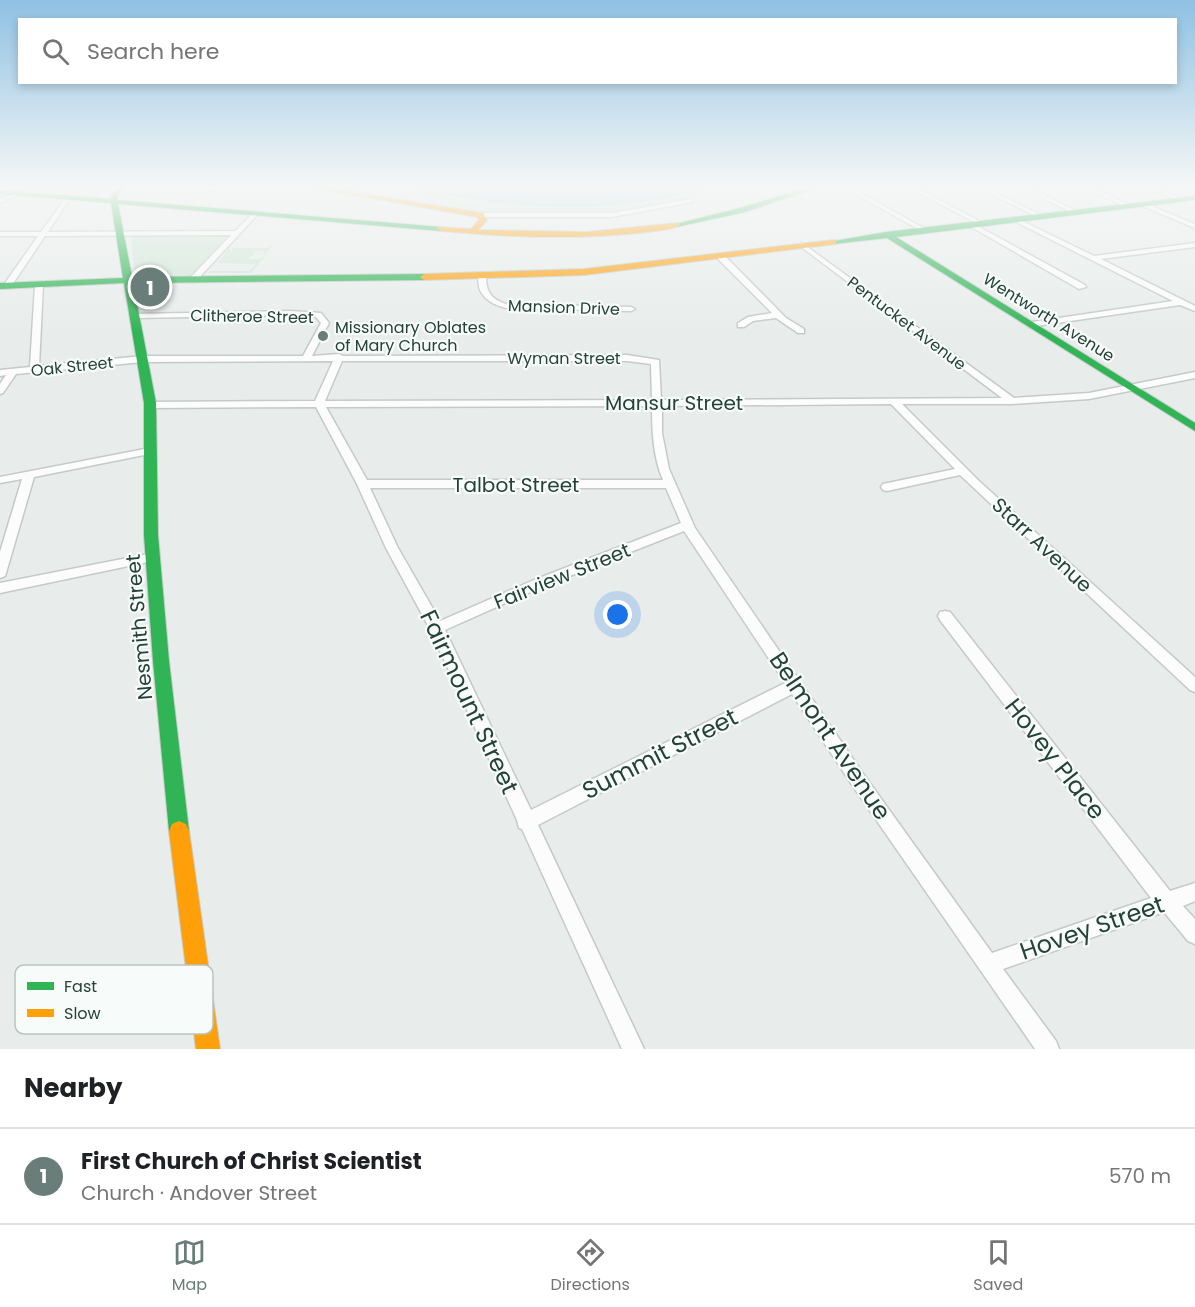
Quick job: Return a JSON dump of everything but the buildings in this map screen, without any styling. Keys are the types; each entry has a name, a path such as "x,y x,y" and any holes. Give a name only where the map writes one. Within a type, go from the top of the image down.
{"main road":[{"name":"Nesmith Street","path":"121,235 150,405 153,557 169,745 197,965"},
{"path":"4,286 130,280 482,276 602,270 879,235"},
{"name":"Wentworth Avenue","path":"888,235 1195,428"},
{"name":"Nesmith Street","path":"206,1034 208,1049"}],"street":[{"path":"4,286 42,235"},
{"path":"192,280 235,235"},
{"path":"994,235 1082,287"},
{"path":"1046,235 1195,309"},
{"name":"Pentucket Avenue","path":"802,245 1012,400"},
{"path":"1093,258 1195,245"},
{"path":"720,256 778,315 801,331"},
{"name":"Mansion Drive","path":"482,276 481,288 487,298 506,306 631,309"},
{"path":"34,370 39,285"},
{"path":"1032,325 1195,300"},
{"name":"Clitheroe Street","path":"135,316 318,315 325,323 307,357"},
{"path":"741,325 751,319 778,315"},
{"path":"319,403 339,357"},
{"name":"Wyman Street","path":"143,359 627,358 656,362 657,403"},
{"name":"Oak Street","path":"0,373 143,359"},
{"path":"0,391 14,372"},
{"name":"Mansur Street","path":"150,405 1012,400 1089,396 1195,375"},
{"path":"1172,380 1195,383"},
{"name":"Starr Avenue","path":"893,402 962,471 1195,686"},
{"name":"Fairmount Street","path":"319,403 363,484 392,548 436,628 633,1049"},
{"name":"Belmont Avenue","path":"657,403 657,433 664,469 687,525 858,780 1048,1049"},
{"path":"0,480 150,451"},
{"path":"887,487 962,471"},
{"path":"0,573 28,475"},
{"name":"Talbot Street","path":"363,484 670,484"},
{"name":"Fairview Street","path":"436,628 540,583 687,525"},
{"path":"0,588 153,557"},
{"name":"Hovey Place","path":"945,615 1167,902 1195,934"},
{"name":"Summit Street","path":"525,822 795,686"},
{"name":"Hovey Street","path":"988,964 1195,892"}],"green space":[{"path":"228,235 191,275 153,275 134,268 131,236"},
{"path":"274,244 265,254 263,254 265,251 256,251 249,259 259,259 266,255 251,273 208,273 210,271 249,271 256,264 218,263 230,247 233,253 232,248 267,248"}],"traffic: fast":[{"path":"120,235 150,403 151,535 161,661 179,831"},
{"path":"888,235 1195,428"},
{"path":"833,242 891,235"},
{"path":"0,286 130,280 424,277"}],"traffic: slow":[{"path":"557,235 588,235"},
{"path":"424,277 584,272 833,242"},
{"path":"179,831 197,965"},
{"path":"206,1034 208,1049"}],"place":[{"name":"First Church of Christ Scientist","path":"150,287"},
{"name":"Missionary Oblates of Mary Church","path":"323,336"}]}
